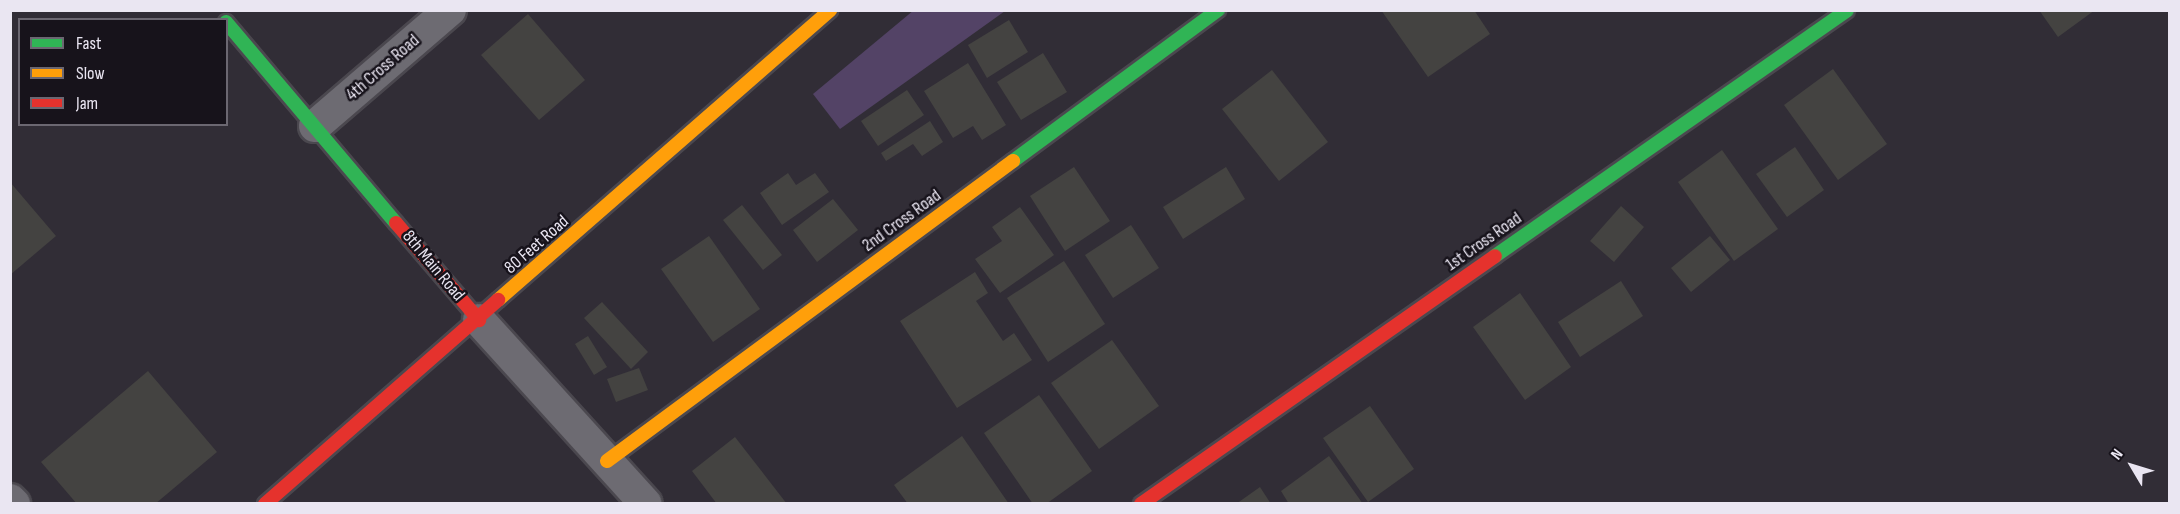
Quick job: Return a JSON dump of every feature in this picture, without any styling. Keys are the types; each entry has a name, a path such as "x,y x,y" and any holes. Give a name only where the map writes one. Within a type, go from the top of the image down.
{"street":[{"name":"4th Cross Road","path":"315,126 450,10"},
{"name":"80 Feet Road","path":"265,504 830,10"},
{"name":"2nd Cross Road","path":"608,461 1218,10"},
{"name":"1st Cross Road","path":"1141,504 1847,10"},
{"name":"8th Main Road","path":"228,23 478,320 646,504"},
{"path":"10,500 14,504"}],"shaded area":[{"path":"914,10 1005,11 840,129 813,94"}],"building":[{"path":"1381,10 1474,10 1490,34 1428,77"},
{"path":"2039,10 2095,10 2058,37"},
{"path":"528,14 585,80 539,120 481,55"},
{"path":"1009,20 1028,52 987,78 968,45"},
{"path":"1043,53 1067,92 1021,120 997,82"},
{"path":"968,63 1006,125 982,140 973,126 953,138 924,91"},
{"path":"1833,69 1887,144 1838,180 1784,105"},
{"path":"1272,70 1328,142 1279,181 1222,109"},
{"path":"907,90 924,115 878,146 861,121"},
{"path":"930,121 943,142 922,156 913,144 886,161 881,153"},
{"path":"1795,147 1824,190 1787,217 1756,174"},
{"path":"1722,150 1778,229 1734,261 1678,182"},
{"path":"1074,167 1110,221 1065,251 1030,196"},
{"path":"1226,167 1245,199 1183,239 1163,207"},
{"path":"788,173 796,185 815,173 829,192 782,225 760,193"},
{"path":"10,182 56,236 10,275"},
{"path":"833,199 858,230 817,262 793,230"},
{"path":"742,205 782,255 763,270 723,220"},
{"path":"1621,206 1644,227 1614,262 1590,241"},
{"path":"1020,207 1054,255 1000,293 975,259 1002,241 992,227"},
{"path":"1131,225 1159,268 1113,298 1085,255"},
{"path":"709,236 760,309 713,342 661,269"},
{"path":"1710,236 1730,260 1691,292 1671,268"},
{"path":"1064,261 1105,324 1048,362 1007,298"},
{"path":"975,272 988,293 976,301 1003,341 1014,333 1032,360 957,408 900,321"},
{"path":"1621,281 1643,316 1580,357 1558,322"},
{"path":"1520,293 1571,367 1525,400 1473,327"},
{"path":"602,302 648,352 631,369 584,318"},
{"path":"588,336 607,367 594,375 575,344"},
{"path":"1112,340 1159,406 1099,449 1051,383"},
{"path":"639,368 648,390 616,402 607,379"},
{"path":"148,371 217,452 155,504 77,504 41,462"},
{"path":"1039,395 1092,471 1046,504 1033,504 984,433"},
{"path":"1370,406 1414,469 1368,502 1323,438"},
{"path":"962,436 1009,504 908,504 894,485"},
{"path":"735,437 787,504 717,504 692,471"},
{"path":"1329,456 1363,504 1289,504 1281,491"},
{"path":"1260,487 1271,504 1236,504"}],"traffic: fast":[{"path":"1013,161 1218,10"},
{"path":"1495,256 1847,10"},
{"path":"228,24 396,223"}],"traffic: slow":[{"path":"498,300 830,10"},
{"path":"607,461 1013,161"}],"traffic: jam":[{"path":"396,223 479,320"},
{"path":"1141,504 1495,256"},
{"path":"265,504 498,300"}]}
